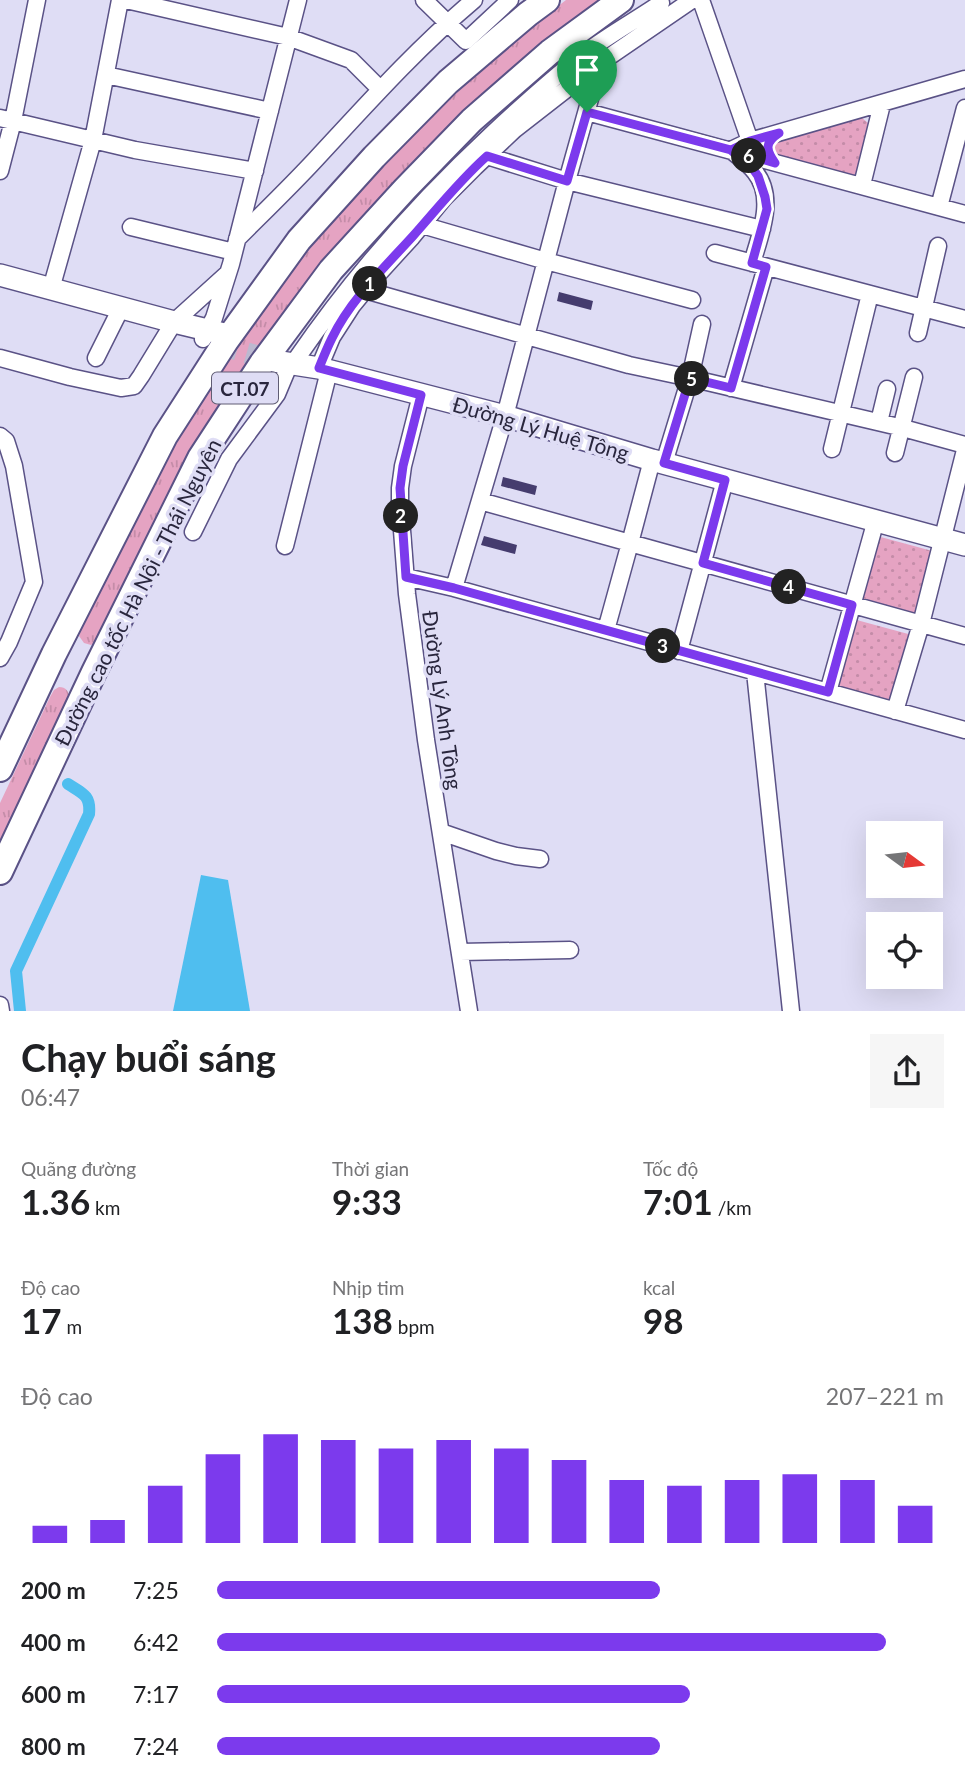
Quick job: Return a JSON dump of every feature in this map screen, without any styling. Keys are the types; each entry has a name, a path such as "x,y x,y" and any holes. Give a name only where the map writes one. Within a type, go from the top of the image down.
{"highway":[{"name":"Đường cao tốc Hà Nội - Thái Nguyên","path":"0,769 54,654 165,436 226,341 299,240 374,157 448,82 547,0"},
{"name":"Đường cao tốc Hà Nội - Thái Nguyên","path":"0,872 94,673 201,458 262,363 331,270 472,120 550,52 621,0"}],"main road":[{"path":"0,275 174,322 213,336"},
{"name":"Đường Lý Huệ Tông","path":"285,358 505,416 725,480 965,545"}],"street":[{"path":"0,171 6,119 37,0"},
{"path":"51,289 93,140 120,0"},
{"path":"126,0 288,37 351,60 380,89"},
{"path":"213,336 214,318 298,0"},
{"path":"424,0 466,41 510,0"},
{"path":"235,246 380,89 474,0"},
{"path":"193,531 229,459 278,394 285,358 324,318 366,265 442,182 522,106 586,53 663,6 692,0"},
{"path":"701,0 750,141"},
{"path":"285,546 332,337 352,306 444,198 487,156 514,130 600,63 663,6"},
{"path":"454,588 505,416 600,63"},
{"path":"106,75 270,111"},
{"path":"731,150 750,141 965,79"},
{"path":"862,185 881,104"},
{"path":"939,207 965,108"},
{"path":"587,112 965,214"},
{"path":"6,119 135,150 255,171"},
{"path":"775,163 768,153 768,146 772,138 779,133"},
{"path":"731,150 758,176 767,209 762,229 759,265 731,388"},
{"path":"487,156 567,181 762,229"},
{"path":"422,225 692,300"},
{"path":"131,227 235,246"},
{"path":"918,332 938,246"},
{"path":"715,253 965,319"},
{"path":"0,358 121,388 134,386 174,322 227,274"},
{"path":"365,289 629,365 879,422 965,448 895,711"},
{"path":"832,449 870,294"},
{"path":"96,358 121,308"},
{"path":"606,630 630,543 690,378 702,324"},
{"path":"895,453 914,377"},
{"path":"879,422 887,390"},
{"name":"Đường Lý Anh Tông","path":"421,395 400,488 406,577 426,740 469,1011"},
{"path":"0,436 6,441 14,467 34,582 0,658"},
{"path":"679,651 725,480"},
{"path":"480,501 965,636"},
{"path":"828,692 876,520"},
{"path":"406,577 965,730"},
{"path":"755,672 791,1011"},
{"path":"441,832 496,851 540,859"},
{"path":"460,952 570,950"},
{"path":"0,1005 1,1011"}],"green space":[{"path":"566,0 599,0 479,98 412,162 325,260 95,643 84,643 79,636 81,630 151,488 215,379 257,317 302,258 400,148 453,96"},
{"path":"861,117 868,123 867,144 859,168 852,177 772,155 772,143"},
{"path":"877,536 936,552 918,619 859,603"},
{"path":"853,619 912,635 893,702 834,686"},
{"path":"59,687 67,690 69,698 0,847 0,803 50,697"}],"water":[{"path":"201,875 228,880 250,1011 173,1011"}],"building":[{"path":"559,292 593,301 591,310 557,301"},
{"path":"503,477 537,486 535,495 501,486"},
{"path":"484,536 517,545 515,554 481,545"}],"waterway":[{"path":"20,1011 16,971 89,814 87,799 68,784"}],"tunnel":[{"path":"217,344 274,361"}],"route":[{"path":"587,112 567,181 487,156 475,167 444,198 352,306 332,337 319,368 421,395 400,478 406,577 828,692 852,605 703,563 725,480 664,463 690,378 731,388 766,267 752,263 767,209 765,197 753,169 731,150 775,163 768,153 768,146 772,138 779,133 750,141 731,150 587,112"}]}
